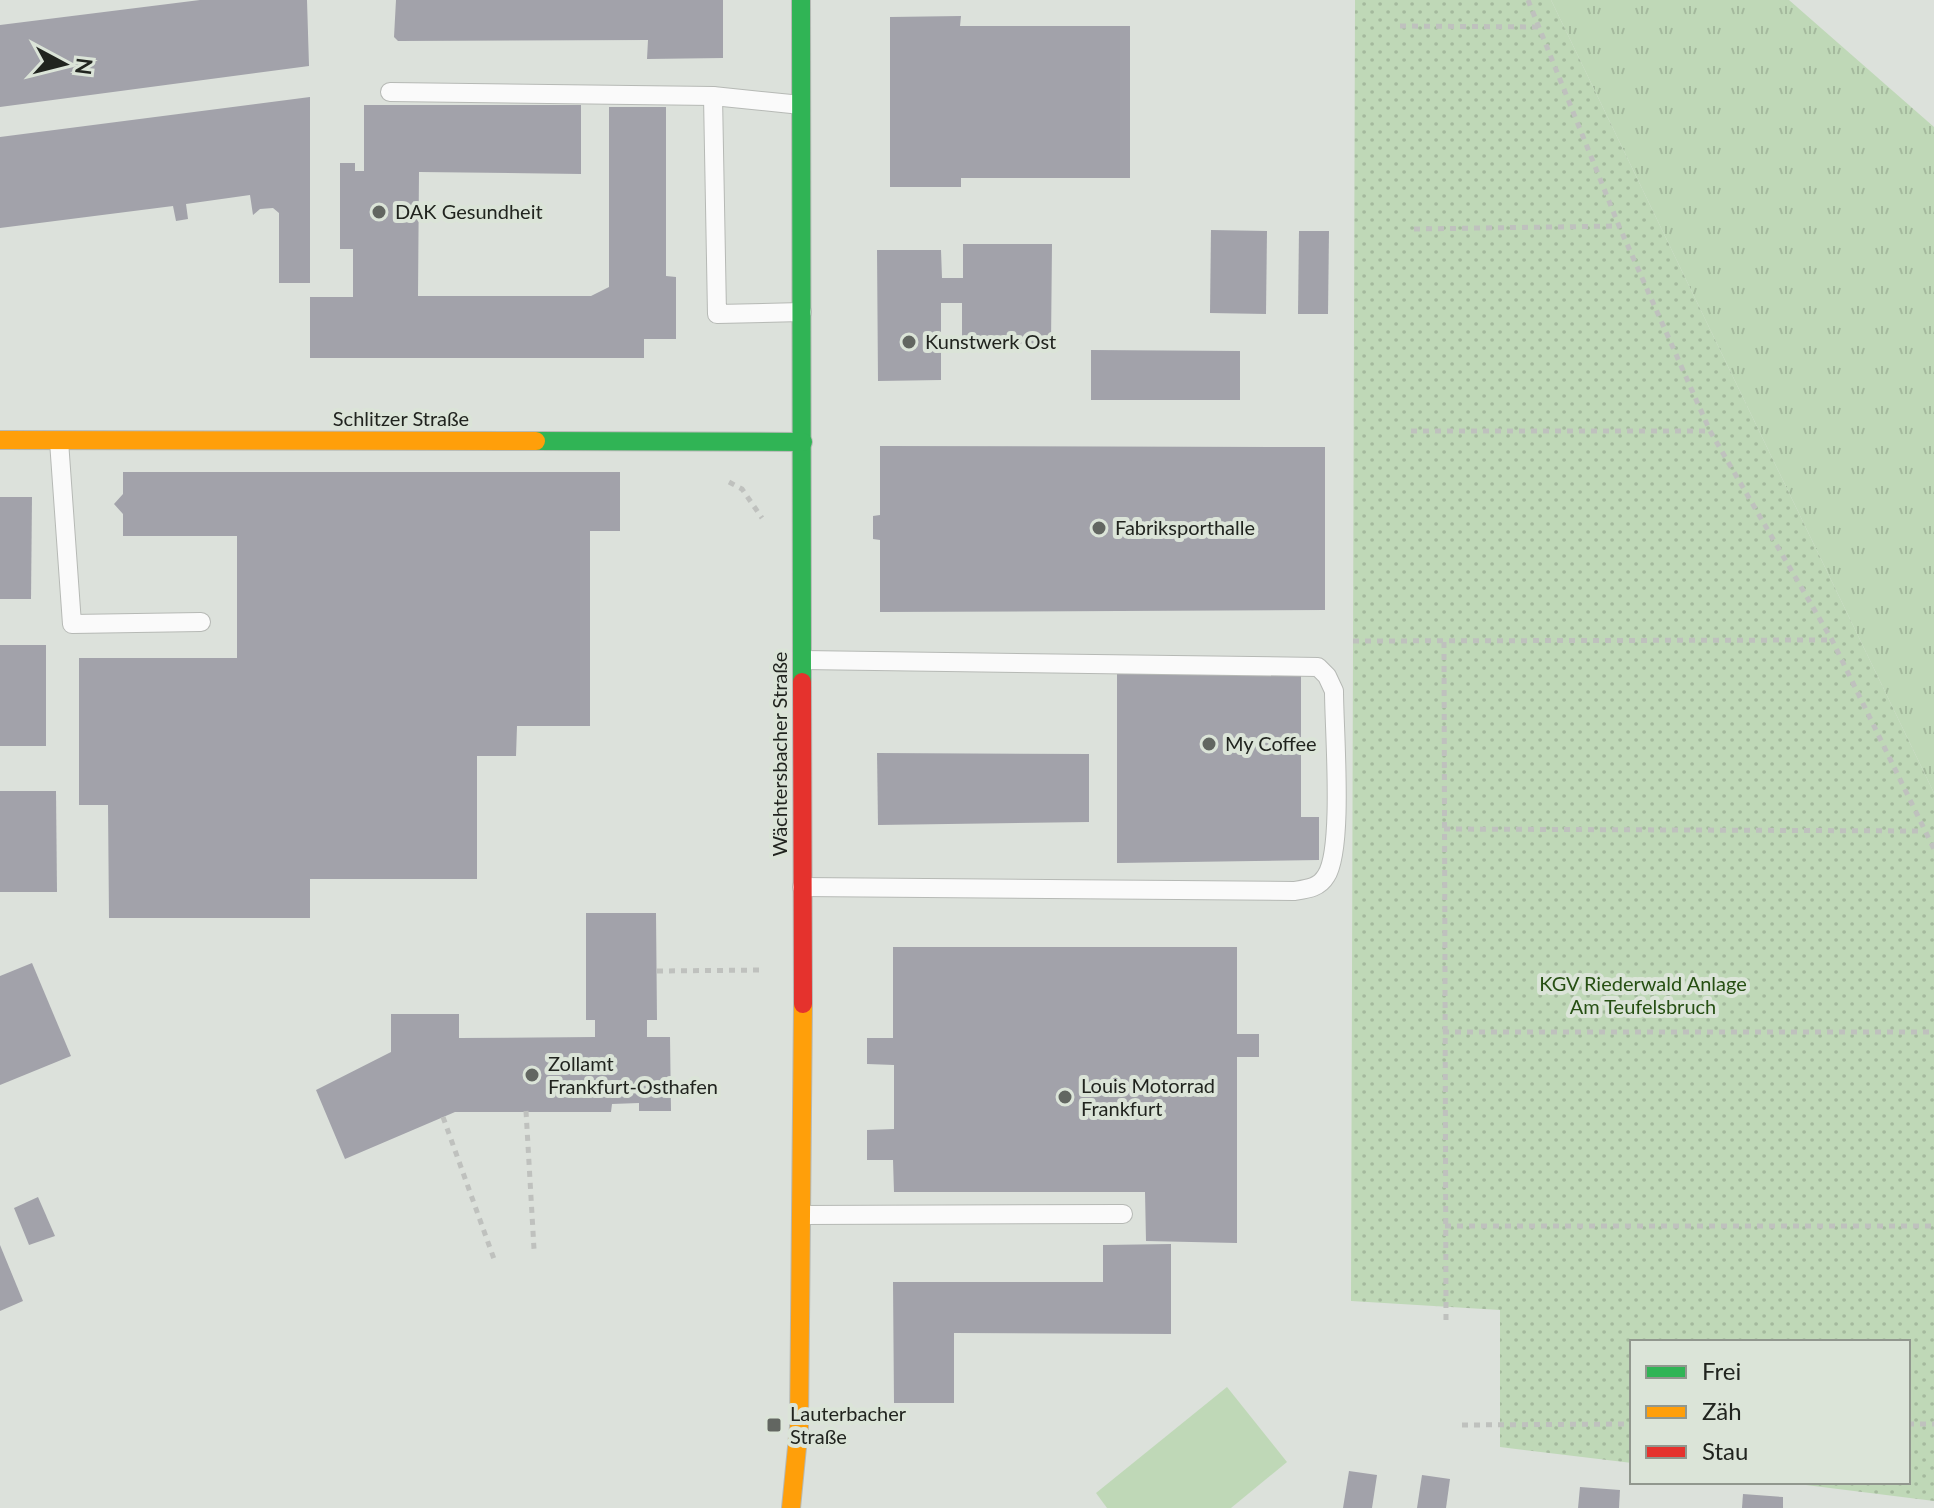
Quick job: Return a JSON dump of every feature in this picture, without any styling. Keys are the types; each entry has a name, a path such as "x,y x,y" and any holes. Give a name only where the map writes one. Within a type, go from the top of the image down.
{"street":[{"name":"Wächtersbacher Straße","path":"791,1508 799,1427 802,1215 801,0"},
{"name":"Schlitzer Straße","path":"0,440 803,442"}],"lane":[{"path":"390,92 713,96 801,105"},
{"path":"713,96 717,314 802,312"},
{"path":"59,441 72,624 201,622"},
{"path":"802,887 1294,891 1314,888 1325,879 1335,852 1334,691 1327,676 1318,667 803,660"},
{"path":"802,1215 1123,1214"}],"path":[{"path":"1528,0 1619,226 1710,431 1832,640 1934,849"},
{"path":"1400,26 1538,27"},
{"path":"1414,229 1619,226"},
{"path":"1411,431 1710,431"},
{"path":"1353,641 1832,640"},
{"path":"1444,642 1446,1320"},
{"path":"1444,829 1924,831"},
{"path":"657,971 801,969"},
{"path":"1443,1032 1934,1032"},
{"path":"526,1111 534,1249"},
{"path":"443,1117 494,1259"},
{"path":"1445,1226 1934,1226"},
{"path":"1462,1425 1630,1424"},
{"path":"1910,1424 1934,1424"}],"green space":[{"name":"KGV Riederwald Anlage Am Teufelsbruch","path":"1355,0 1551,0 1934,793 1934,1501 1798,1484 1910,1484 1910,1340 1630,1340 1630,1463 1500,1447 1500,1310 1351,1301"},
{"path":"1551,0 1789,0 1934,127 1934,793"},
{"path":"1227,1387 1287,1462 1231,1508 1107,1508 1096,1493"}],"building":[{"path":"200,0 307,0 309,66 0,107 0,25"},
{"path":"396,0 723,0 723,58 647,59 648,40 398,41 394,37"},
{"path":"961,16 960,26 1130,26 1130,178 961,178 961,187 890,187 890,17"},
{"path":"310,97 310,283 279,283 279,213 273,208 260,209 253,215 250,195 186,204 188,219 176,221 173,206 0,228 0,137"},
{"name":"DAK Gesundheit","path":"364,105 581,105 581,174 419,172 418,296 591,296 609,287 609,107 666,107 666,276 676,277 676,339 644,339 644,358 310,358 310,297 353,297 353,249 340,249 340,163 355,163 355,171 364,171"},
{"path":"1211,230 1267,231 1266,314 1210,313"},
{"path":"1299,231 1329,231 1328,314 1298,314"},
{"path":"963,244 1052,244 1051,344 962,343 962,303 941,303 941,380 878,381 877,250 941,250 942,278 963,278"},
{"path":"1091,350 1240,351 1240,400 1091,400"},
{"name":"Fabriksporthalle","path":"880,446 1325,447 1325,610 880,612 880,540 873,539 873,516 880,515"},
{"path":"123,472 620,472 620,531 590,531 590,726 517,726 516,756 477,756 477,879 310,879 310,918 109,918 108,805 79,805 79,658 237,658 237,536 123,536 123,514 114,504 123,494"},
{"path":"0,497 32,497 31,599 0,599"},
{"path":"0,645 46,645 46,746 0,746"},
{"name":"My Coffee","path":"1117,671 1301,671 1301,817 1319,817 1319,860 1117,863"},
{"path":"877,753 1089,754 1089,822 878,825"},
{"path":"0,791 56,791 57,892 0,892"},
{"path":"586,913 656,913 657,1020 647,1020 647,1037 670,1037 671,1111 639,1111 639,1103 612,1104 611,1112 455,1112 345,1159 316,1090 391,1052 391,1014 459,1014 459,1038 595,1037 595,1020 586,1020"},
{"name":"Louis Motorrad Frankfurt","path":"893,947 1237,947 1237,1034 1259,1034 1259,1057 1237,1057 1237,1243 1146,1241 1145,1192 894,1192 893,1160 867,1160 867,1130 894,1129 894,1065 867,1064 867,1038 893,1038"},
{"path":"32,963 71,1056 0,1085 0,976"},
{"path":"38,1197 55,1236 29,1245 14,1208"},
{"path":"1171,1244 1171,1334 954,1333 954,1403 894,1403 893,1282 1103,1282 1103,1245"},
{"path":"0,1245 23,1301 0,1311"},
{"path":"1349,1471 1377,1475 1372,1508 1343,1508"},
{"path":"1422,1475 1450,1479 1446,1508 1417,1508"},
{"path":"1580,1487 1620,1490 1619,1508 1578,1508"},
{"path":"1743,1494 1783,1497 1783,1508 1742,1508"}],"traffic: fast":[{"path":"801,0 802,682"},
{"path":"536,441 803,442"}],"traffic: slow":[{"path":"0,440 536,441"},
{"path":"791,1508 799,1427 803,1004"}],"traffic: jam":[{"path":"802,682 803,1004"}],"place":[{"name":"DAK Gesundheit","path":"379,212"},
{"name":"Kunstwerk Ost","path":"909,342"},
{"name":"Fabriksporthalle","path":"1099,528"},
{"name":"My Coffee","path":"1209,744"},
{"name":"Zollamt Frankfurt-Osthafen","path":"532,1075"},
{"name":"Louis Motorrad Frankfurt","path":"1065,1097"},
{"name":"Lauterbacher Straße","path":"774,1425"}]}
